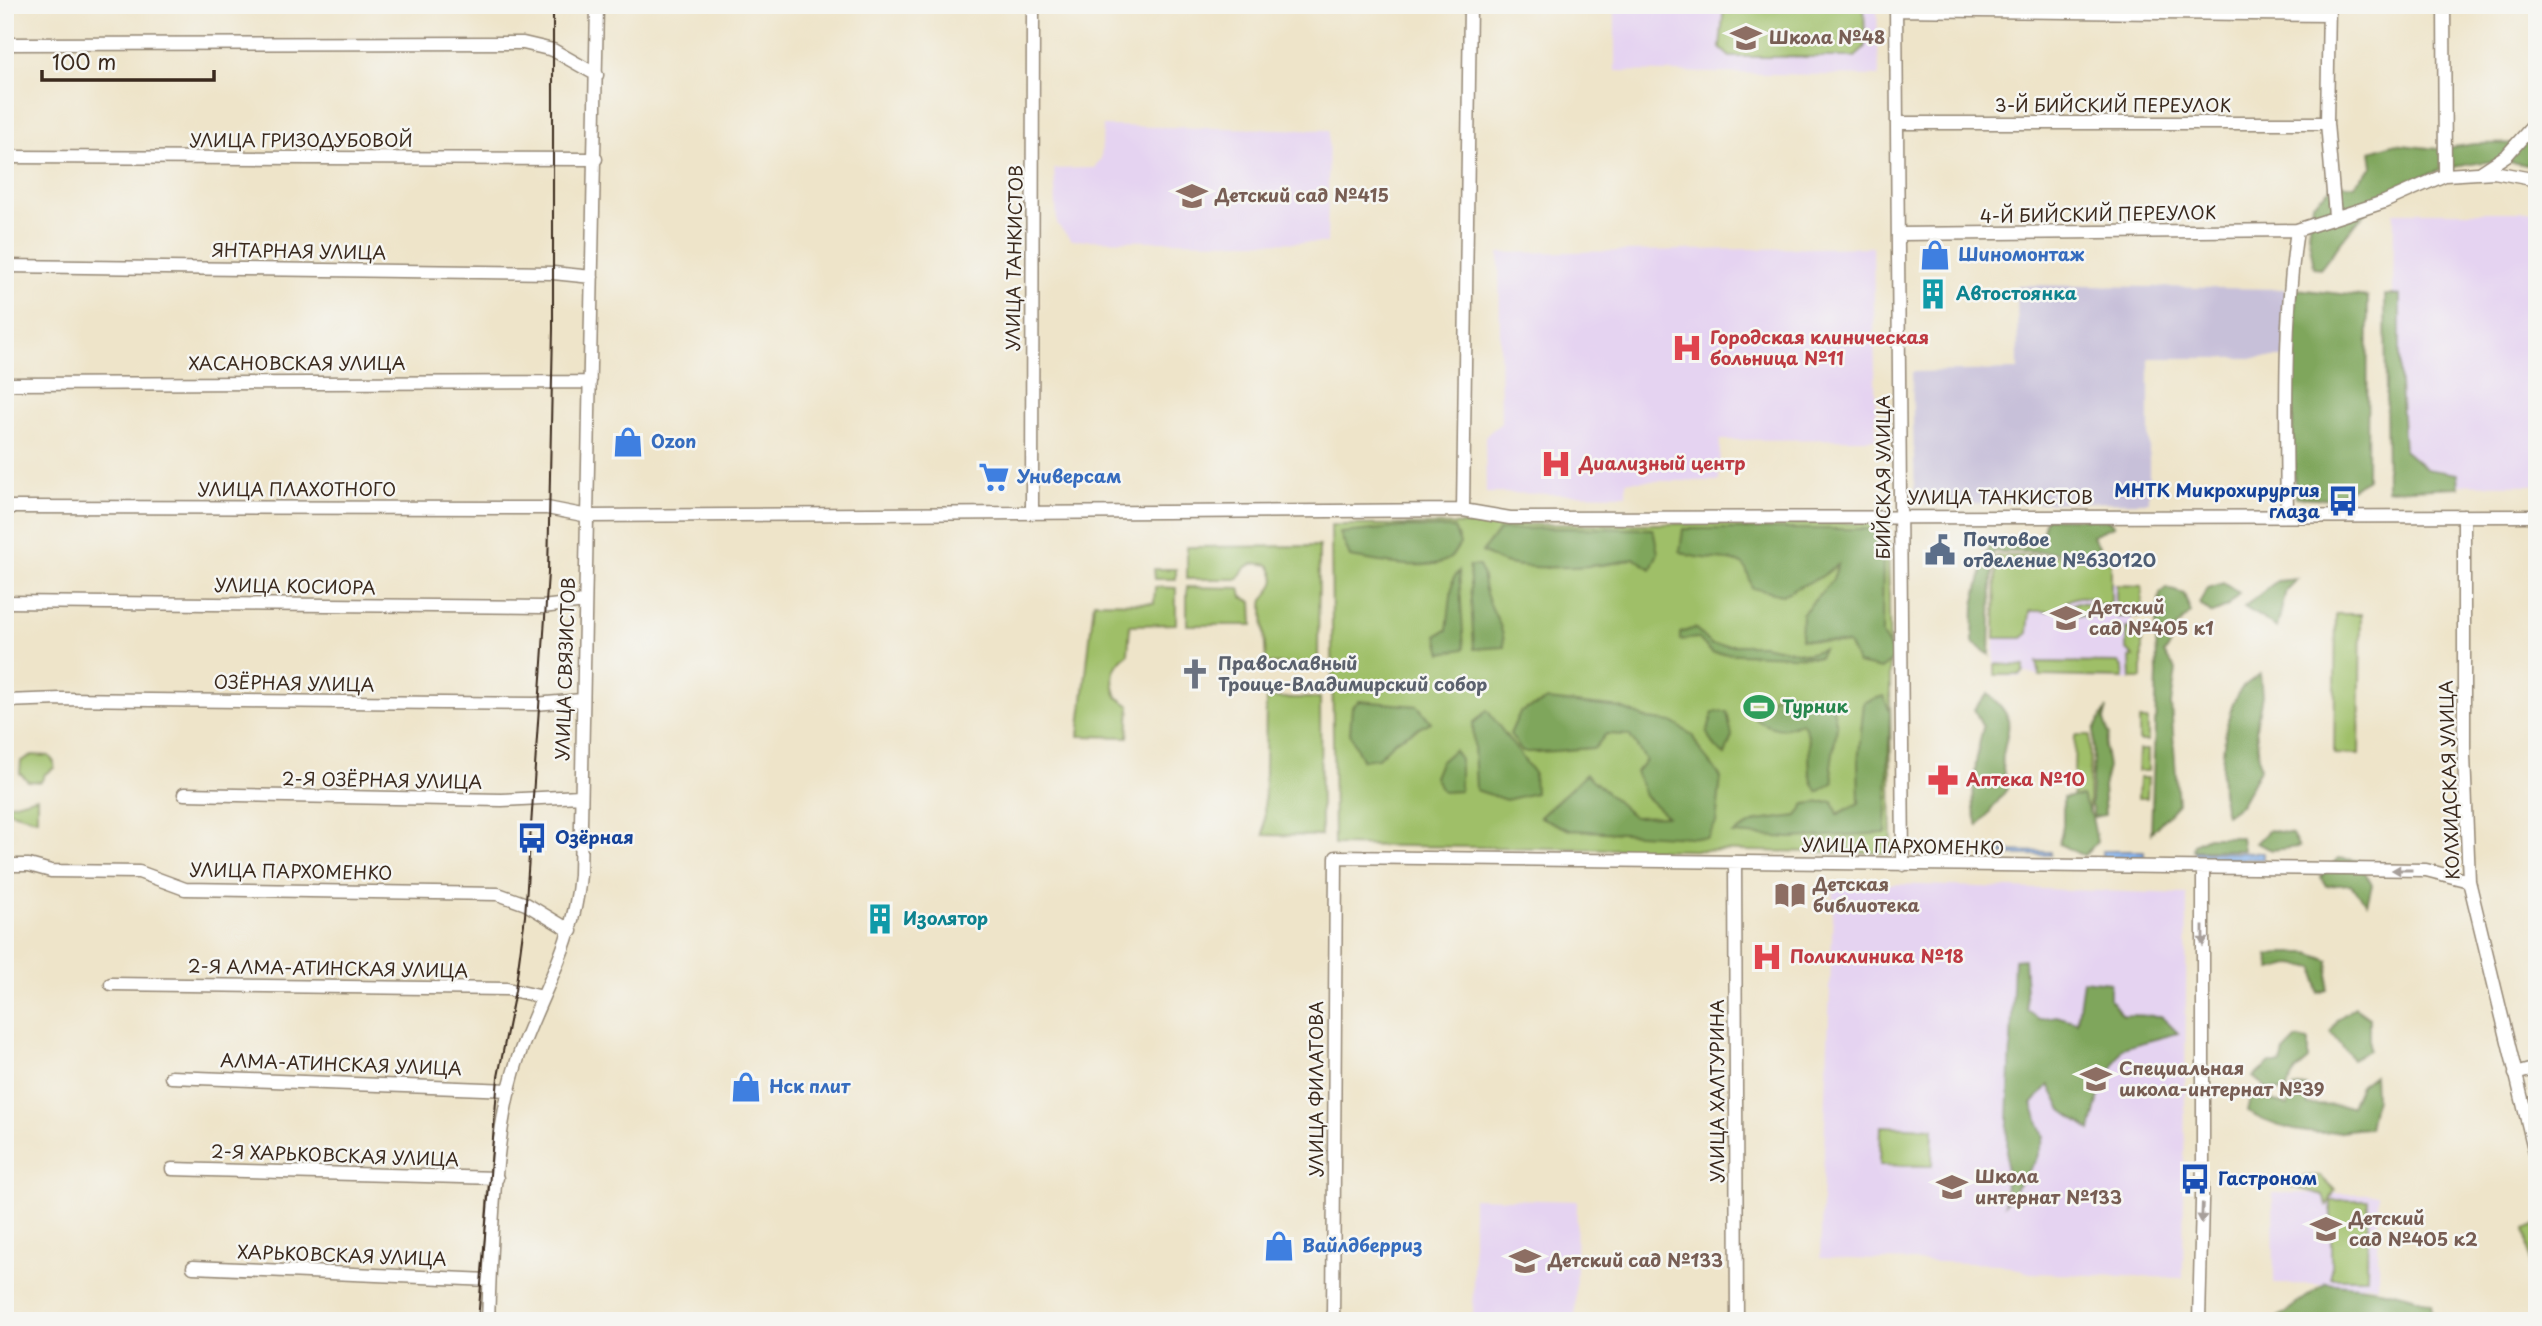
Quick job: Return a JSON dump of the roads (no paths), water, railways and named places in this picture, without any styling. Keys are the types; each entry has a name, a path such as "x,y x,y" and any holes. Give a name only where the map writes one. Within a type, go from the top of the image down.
{"street":[{"name":"УЛИЦА СВЯЗИСТОВ","path":"488,1321 497,1178 510,1090 517,1062 571,931 580,875 597,5"},
{"name":"УЛИЦА ТАНКИСТОВ","path":"1032,512 1033,5"},
{"path":"1463,510 1470,5"},
{"path":"2444,5 2445,175 2480,173 2537,180"},
{"path":"1896,8 2329,10 2328,123 2335,216"},
{"name":"БИЙСКАЯ УЛИЦА","path":"1896,8 1900,234 1903,865"},
{"path":"5,44 523,43 553,50 597,75"},
{"path":"2480,173 2507,155 2537,121"},
{"name":"3-Й БИЙСКИЙ ПЕРЕУЛОК","path":"1898,123 2328,123"},
{"name":"УЛИЦА ГРИЗОДУБОВОЙ","path":"5,158 596,159"},
{"name":"4-Й БИЙСКИЙ ПЕРЕУЛОК","path":"1900,234 2297,230 2384,202 2445,175"},
{"path":"2287,516 2285,395 2290,280 2297,230"},
{"name":"ЯНТАРНАЯ УЛИЦА","path":"5,266 545,273 592,278"},
{"name":"ХАСАНОВСКАЯ УЛИЦА","path":"5,384 590,382"},
{"name":"УЛИЦА ПЛАХОТНОГО","path":"5,507 547,508 587,516"},
{"name":"УЛИЦА ТАНКИСТОВ","path":"587,516 1463,510 1510,518 1902,515 2537,516"},
{"name":"КОЛХИДСКАЯ УЛИЦА","path":"2464,516 2464,755 2469,881 2537,1161"},
{"name":"УЛИЦА КОСИОРА","path":"5,602 542,607 585,602"},
{"name":"ОЗЁРНАЯ УЛИЦА","path":"5,701 61,699 535,704 582,700"},
{"name":"2-Я ОЗЁРНАЯ УЛИЦА","path":"184,794 502,800 580,796"},
{"name":"УЛИЦА ПАРХОМЕНКО","path":"1336,857 2434,870 2469,881"},
{"name":"УЛИЦА ФИЛАТОВА","path":"1333,1321 1336,857"},
{"name":"УЛИЦА ХАЛТУРИНА","path":"1735,862 1737,1321"},
{"name":"УЛИЦА ПАРХОМЕНКО","path":"5,865 29,865 51,871 139,872 185,889 498,894 526,904 571,931"},
{"path":"2199,1321 2203,1162 2203,868"},
{"name":"2-Я АЛМА-АТИНСКАЯ УЛИЦА","path":"111,984 507,989 543,997"},
{"path":"2515,1074 2537,1068"},
{"name":"АЛМА-АТИНСКАЯ УЛИЦА","path":"171,1077 510,1090"},
{"name":"2-Я ХАРЬКОВСКАЯ УЛИЦА","path":"172,1169 497,1178"},
{"name":"ХАРЬКОВСКАЯ УЛИЦА","path":"193,1267 489,1280"}],"water":[{"path":"1988,851 2051,852 2051,855 1988,855"},
{"path":"2102,851 2144,851 2144,857 2102,857"},
{"path":"2195,852 2263,853 2263,859 2195,858"}],"tram line":[{"path":"478,1321 498,1077 515,991 525,916 548,573 553,329 553,5"}],"place":[{"name":"Школа №48","path":"1746,38"},
{"name":"Детский сад №415","path":"1192,196"},
{"name":"Шиномонтаж","path":"1935,255"},
{"name":"Автостоянка","path":"1933,294"},
{"name":"Городская клиническая больница №11","path":"1687,348"},
{"name":"Ozon","path":"628,442"},
{"name":"Диализный центр","path":"1556,464"},
{"name":"Универсам","path":"994,477"},
{"name":"МНТК Микрохирургия глаза","path":"2343,501"},
{"name":"Почтовое отделение №630120","path":"1940,550"},
{"name":"Детский сад №405 к1","path":"2066,618"},
{"name":"Православный Троице-Владимирский собор","path":"1195,674"},
{"name":"Турник","path":"1759,707"},
{"name":"Аптека №10","path":"1943,780"},
{"name":"Озёрная","path":"532,838"},
{"name":"Детская библиотека","path":"1790,895"},
{"name":"Изолятор","path":"880,919"},
{"name":"Поликлиника №18","path":"1767,957"},
{"name":"Специальная школа-интернат №39","path":"2096,1079"},
{"name":"Нск плит","path":"746,1087"},
{"name":"Гастроном","path":"2195,1179"},
{"name":"Школа интернат №133","path":"1952,1187"},
{"name":"Детский сад №405 к2","path":"2326,1229"},
{"name":"Вайлдберриз","path":"1279,1246"},
{"name":"Детский сад №133","path":"1525,1261"}]}
